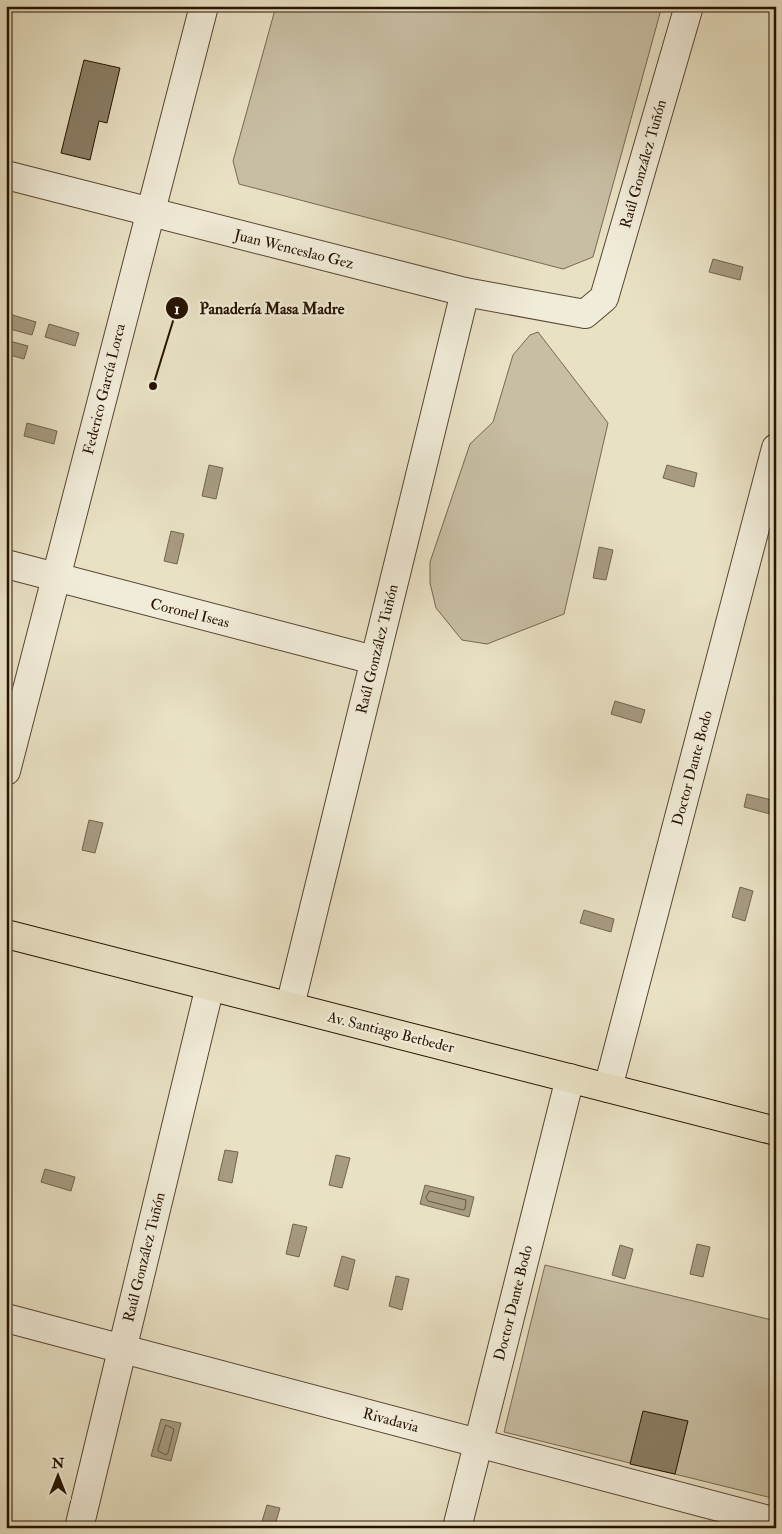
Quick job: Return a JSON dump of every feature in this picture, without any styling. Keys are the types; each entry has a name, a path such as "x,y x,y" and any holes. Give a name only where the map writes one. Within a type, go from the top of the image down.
{"main road":[{"name":"Av. Santiago Betbeder","path":"6,934 776,1131"}],"street":[{"name":"Federico García Lorca","path":"6,771 204,6"},
{"name":"Raúl González Tuñón","path":"585,314 604,298 689,6"},
{"name":"Juan Wenceslao Gez","path":"6,175 465,292 585,314"},
{"name":"Raúl González Tuñón","path":"290,1006 465,292"},
{"name":"Doctor Dante Bodo","path":"608,1088 776,448"},
{"name":"Coronel Iseas","path":"6,564 374,660"},
{"name":"Raúl González Tuñón","path":"79,1528 210,986"},
{"name":"Doctor Dante Bodo","path":"457,1528 570,1078"},
{"name":"Rivadavia","path":"6,1318 776,1522"}],"shaded area":[{"path":"276,6 662,6 593,257 563,269 239,184 233,161"},
{"path":"538,332 608,423 564,614 487,644 462,640 436,608 430,583 430,562 470,444 493,422 513,355 530,335"},
{"path":"545,1265 776,1321 776,1499 504,1432"}],"water":[{"path":"713,259 743,267 740,280 709,272"},
{"path":"6,313 36,322 32,335 6,328"},
{"path":"49,324 79,333 75,346 45,337"},
{"path":"6,340 28,346 24,359 6,354"},
{"path":"27,423 57,431 54,444 24,436"},
{"path":"209,465 223,468 216,499 202,496"},
{"path":"667,465 697,473 694,487 663,478"},
{"path":"171,531 184,534 177,564 164,561"},
{"path":"599,547 613,550 606,580 593,578"},
{"path":"615,701 645,710 641,723 611,714"},
{"path":"747,794 776,801 774,815 744,807"},
{"path":"89,820 103,823 95,853 82,850"},
{"path":"740,887 753,891 745,921 732,917"},
{"path":"584,910 614,919 611,932 580,923"},
{"path":"225,1150 238,1152 232,1183 218,1180"},
{"path":"336,1155 350,1158 342,1188 329,1185"},
{"path":"45,1169 75,1177 71,1191 41,1182"},
{"path":"425,1185 474,1197 469,1217 420,1204"},
{"path":"293,1224 307,1227 299,1257 286,1254"},
{"path":"697,1244 710,1247 703,1277 690,1274"},
{"path":"620,1245 633,1249 625,1279 612,1275"},
{"path":"342,1256 355,1260 348,1290 334,1286"},
{"path":"396,1276 409,1279 402,1310 389,1306"},
{"path":"161,1419 181,1423 171,1461 151,1456"},
{"path":"267,1505 280,1508 274,1528 260,1528"}],"building":[{"path":"84,60 120,68 107,123 99,121 90,160 61,153"},
{"path":"643,1411 688,1421 675,1474 630,1464"}],"place":[{"name":"Panadería Masa Madre","path":"153,386"}]}
